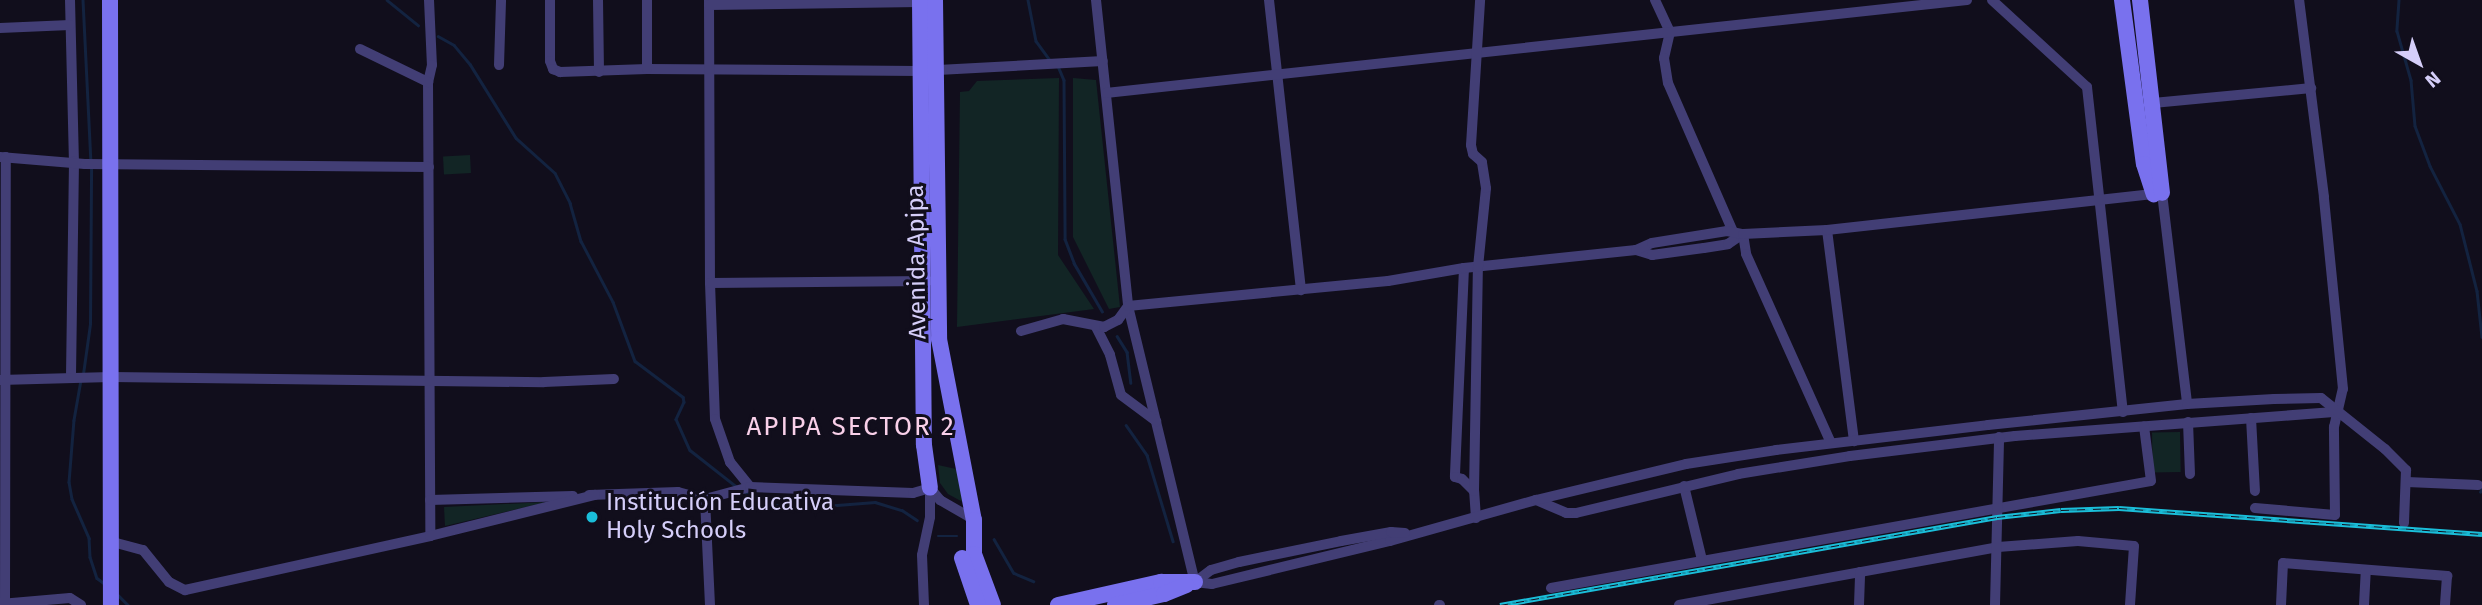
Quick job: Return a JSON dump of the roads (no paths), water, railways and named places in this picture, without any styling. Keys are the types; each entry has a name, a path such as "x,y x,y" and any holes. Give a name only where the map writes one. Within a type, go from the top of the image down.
{"street":[{"path":"69,0 74,161 71,378"},
{"path":"110,0 111,605"},
{"path":"429,0 432,65 428,82 430,536"},
{"path":"499,65 501,0"},
{"path":"551,0 550,61 554,69 576,73 647,69 919,71 1103,61"},
{"path":"598,0 599,72"},
{"path":"647,0 647,69"},
{"path":"1096,0 1128,306 1195,582"},
{"path":"1269,0 1301,290"},
{"path":"1476,518 1474,491 1478,267 1486,188 1482,162 1473,154 1471,145 1479,0"},
{"path":"1655,0 1670,32 1664,58 1668,82 1831,443"},
{"path":"1106,93 1475,51 1967,0"},
{"path":"1992,0 2087,87 2102,202 2123,412"},
{"path":"2122,0 2144,164 2158,194"},
{"path":"2140,0 2152,103 2158,194 2187,404"},
{"path":"2255,508 2335,515 2334,427 2342,379 2299,0"},
{"path":"750,487 726,453 715,419 710,283 709,3 925,1"},
{"name":"Avenida Apipa","path":"925,1 936,70 939,339 974,520 968,556 978,605"},
{"name":"Avenida Apipa","path":"924,605 922,555 930,517 930,488 924,445 919,71 925,1"},
{"path":"0,28 70,25"},
{"path":"360,49 428,82"},
{"path":"2152,103 2311,88"},
{"path":"81,605 70,598 61,602 3,604 3,157 111,164 429,167"},
{"path":"1021,331 1063,319 1097,327 1114,323 1128,306 1388,281 1464,268 1636,250 1652,255 1728,244 1738,233 1827,230 2158,194"},
{"path":"1827,230 1854,440"},
{"path":"1464,268 1455,477 1462,478 1474,491"},
{"path":"710,283 938,280"},
{"path":"1097,327 1110,355 1121,395 1156,421"},
{"path":"2,380 111,377 544,382 614,379"},
{"path":"1115,605 1163,594 1195,582 1212,583 1674,466 1854,440 2187,404 2321,398 2361,428 2406,470 2404,523"},
{"path":"1536,500 1566,513 1576,513 1738,474 1850,456 1999,437 2337,412"},
{"path":"2251,418 2255,491"},
{"path":"2188,422 2190,474"},
{"path":"1550,588 2151,481 2144,426"},
{"path":"1996,605 1999,437"},
{"path":"2407,482 2478,485"},
{"path":"1684,486 1702,560"},
{"path":"430,500 678,492 705,499 750,487 913,493 930,488 940,500 974,520"},
{"path":"109,541 143,550 169,582 185,590 430,536 595,495"},
{"path":"705,499 710,605"},
{"path":"1679,605 1721,601 1998,547 2078,541 2134,546 2130,605"},
{"name":"Avenida Apipa","path":"968,556 993,605"},
{"path":"2281,605 2283,563 2447,576 2445,605"},
{"path":"2364,605 2366,571"},
{"path":"1858,605 1860,572"},
{"path":"1058,605 1163,594"}],"waterway":[{"path":"83,0 91,161"},
{"path":"387,0 418,25"},
{"path":"1028,0 1036,41 1050,60"},
{"path":"2399,0 2397,31 2411,80 2415,126 2430,166 2460,224 2477,291 2482,337"},
{"path":"438,36 454,45 470,64 516,138 555,173 570,203 581,241 613,302 635,361 683,397 684,402 676,419 690,450 737,487"},
{"path":"1058,66 1064,80 1065,239 1074,263 1102,311"},
{"path":"83,374 90,324 91,167"},
{"path":"1117,336 1127,352 1131,383"},
{"path":"81,380 74,420 69,482 72,499 89,538 90,557 97,578 105,584"},
{"path":"1126,425 1147,455 1173,541"},
{"path":"2480,492 2482,488"},
{"path":"746,493 775,505 824,506 875,502 902,510 917,520"},
{"path":"938,536 957,536"},
{"path":"994,539 1014,573 1033,581"},
{"path":"118,595 128,605"}],"railway":[{"path":"1500,605 1997,517 2061,510 2119,508 2482,534"}],"place":[{"name":"Institución Educativa Holy Schools","path":"592,517"}],"district":[{"name":"APIPA SECTOR 2","path":"851,427"}]}
